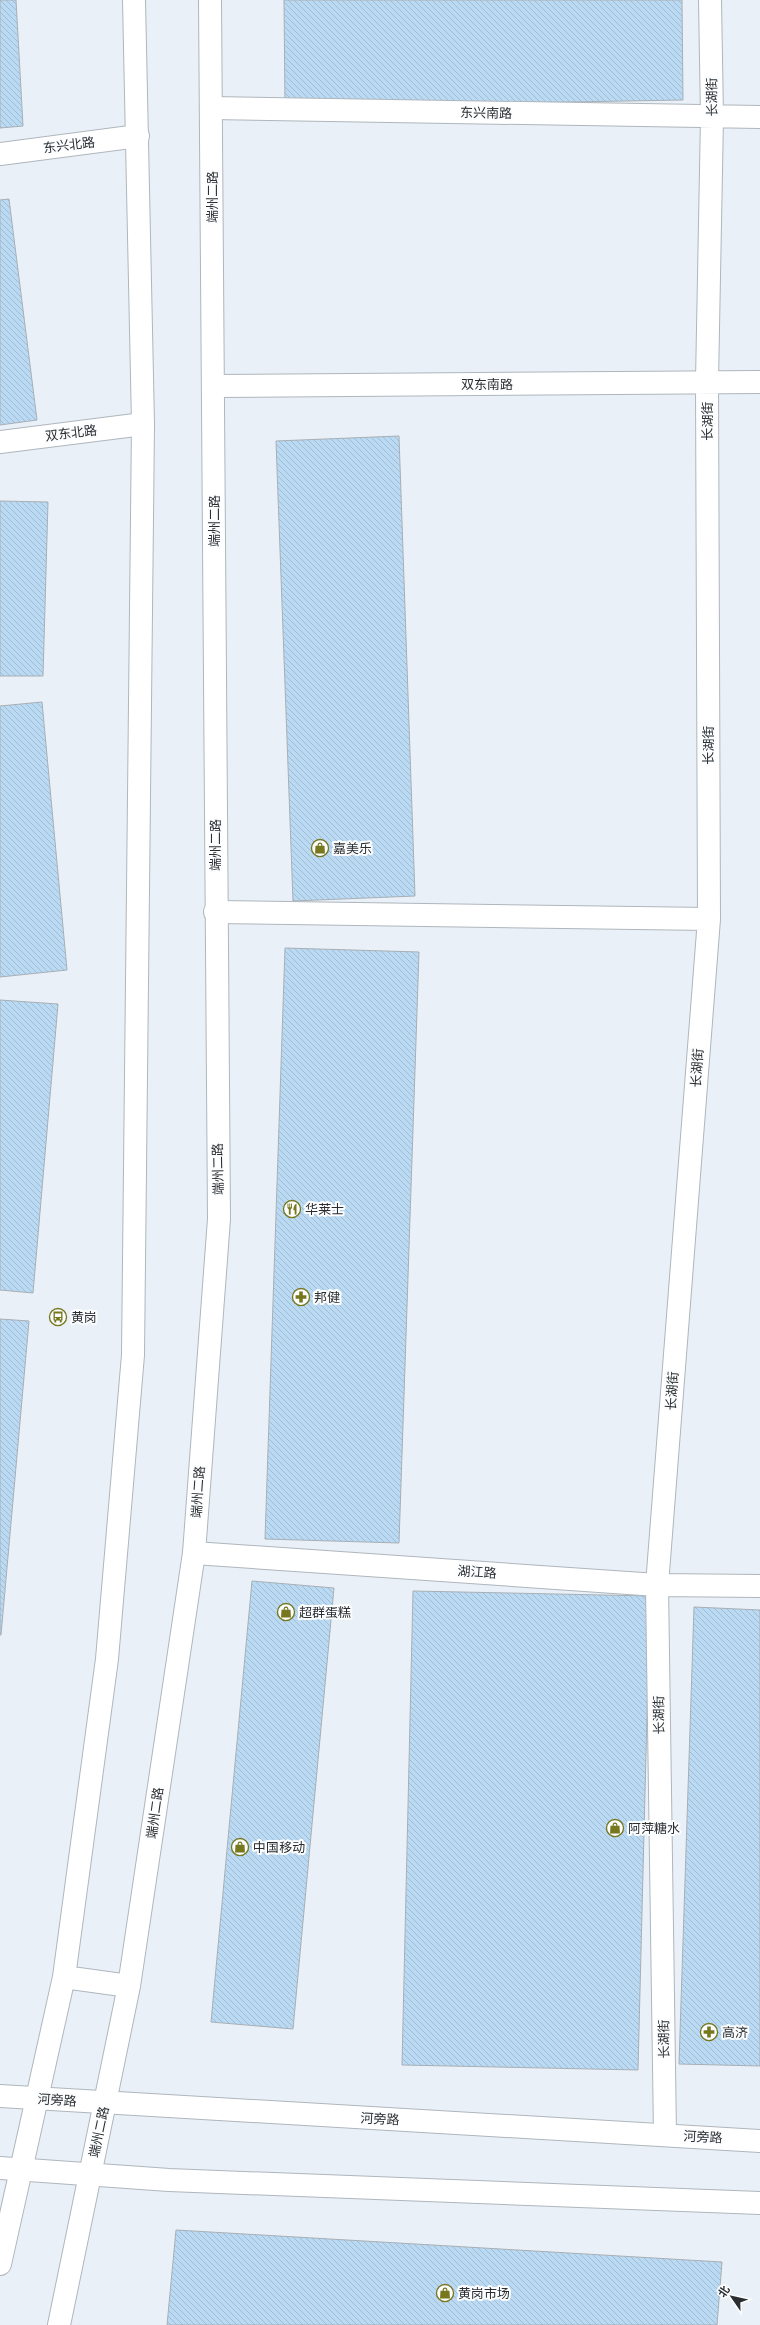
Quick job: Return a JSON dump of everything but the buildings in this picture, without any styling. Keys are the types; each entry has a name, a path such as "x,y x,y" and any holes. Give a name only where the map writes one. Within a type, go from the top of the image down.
{"street":[{"path":"0,2264 11,2169 37,2098 64,1977 107,1659 133,1355 143,424 134,0"},
{"name":"端州二路","path":"59,2325 129,1986 194,1553 219,1219 215,912 212,108 210,0"},
{"name":"长湖街","path":"665,2135 657,1585 709,919 707,382 712,117 710,0"},
{"name":"东兴南路","path":"212,108 760,117"},
{"name":"东兴北路","path":"0,154 138,136"},
{"name":"双东南路","path":"213,386 760,382"},
{"name":"双东北路","path":"0,442 143,424"},
{"path":"215,912 709,919"},
{"name":"湖江路","path":"194,1553 657,1585 760,1586"},
{"path":"64,1977 129,1986"},
{"name":"河旁路","path":"0,2096 760,2141"},
{"path":"11,2169 169,2180 760,2203"}],"place":[{"name":"嘉美乐","path":"320,848"},
{"name":"华莱士","path":"292,1209"},
{"name":"邦健","path":"301,1297"},
{"name":"黄岗","path":"58,1317"},
{"name":"超群蛋糕","path":"286,1612"},
{"name":"阿萍糖水","path":"615,1828"},
{"name":"中国移动","path":"240,1847"},
{"name":"高济","path":"709,2032"},
{"name":"黄岗市场","path":"445,2293"}]}
